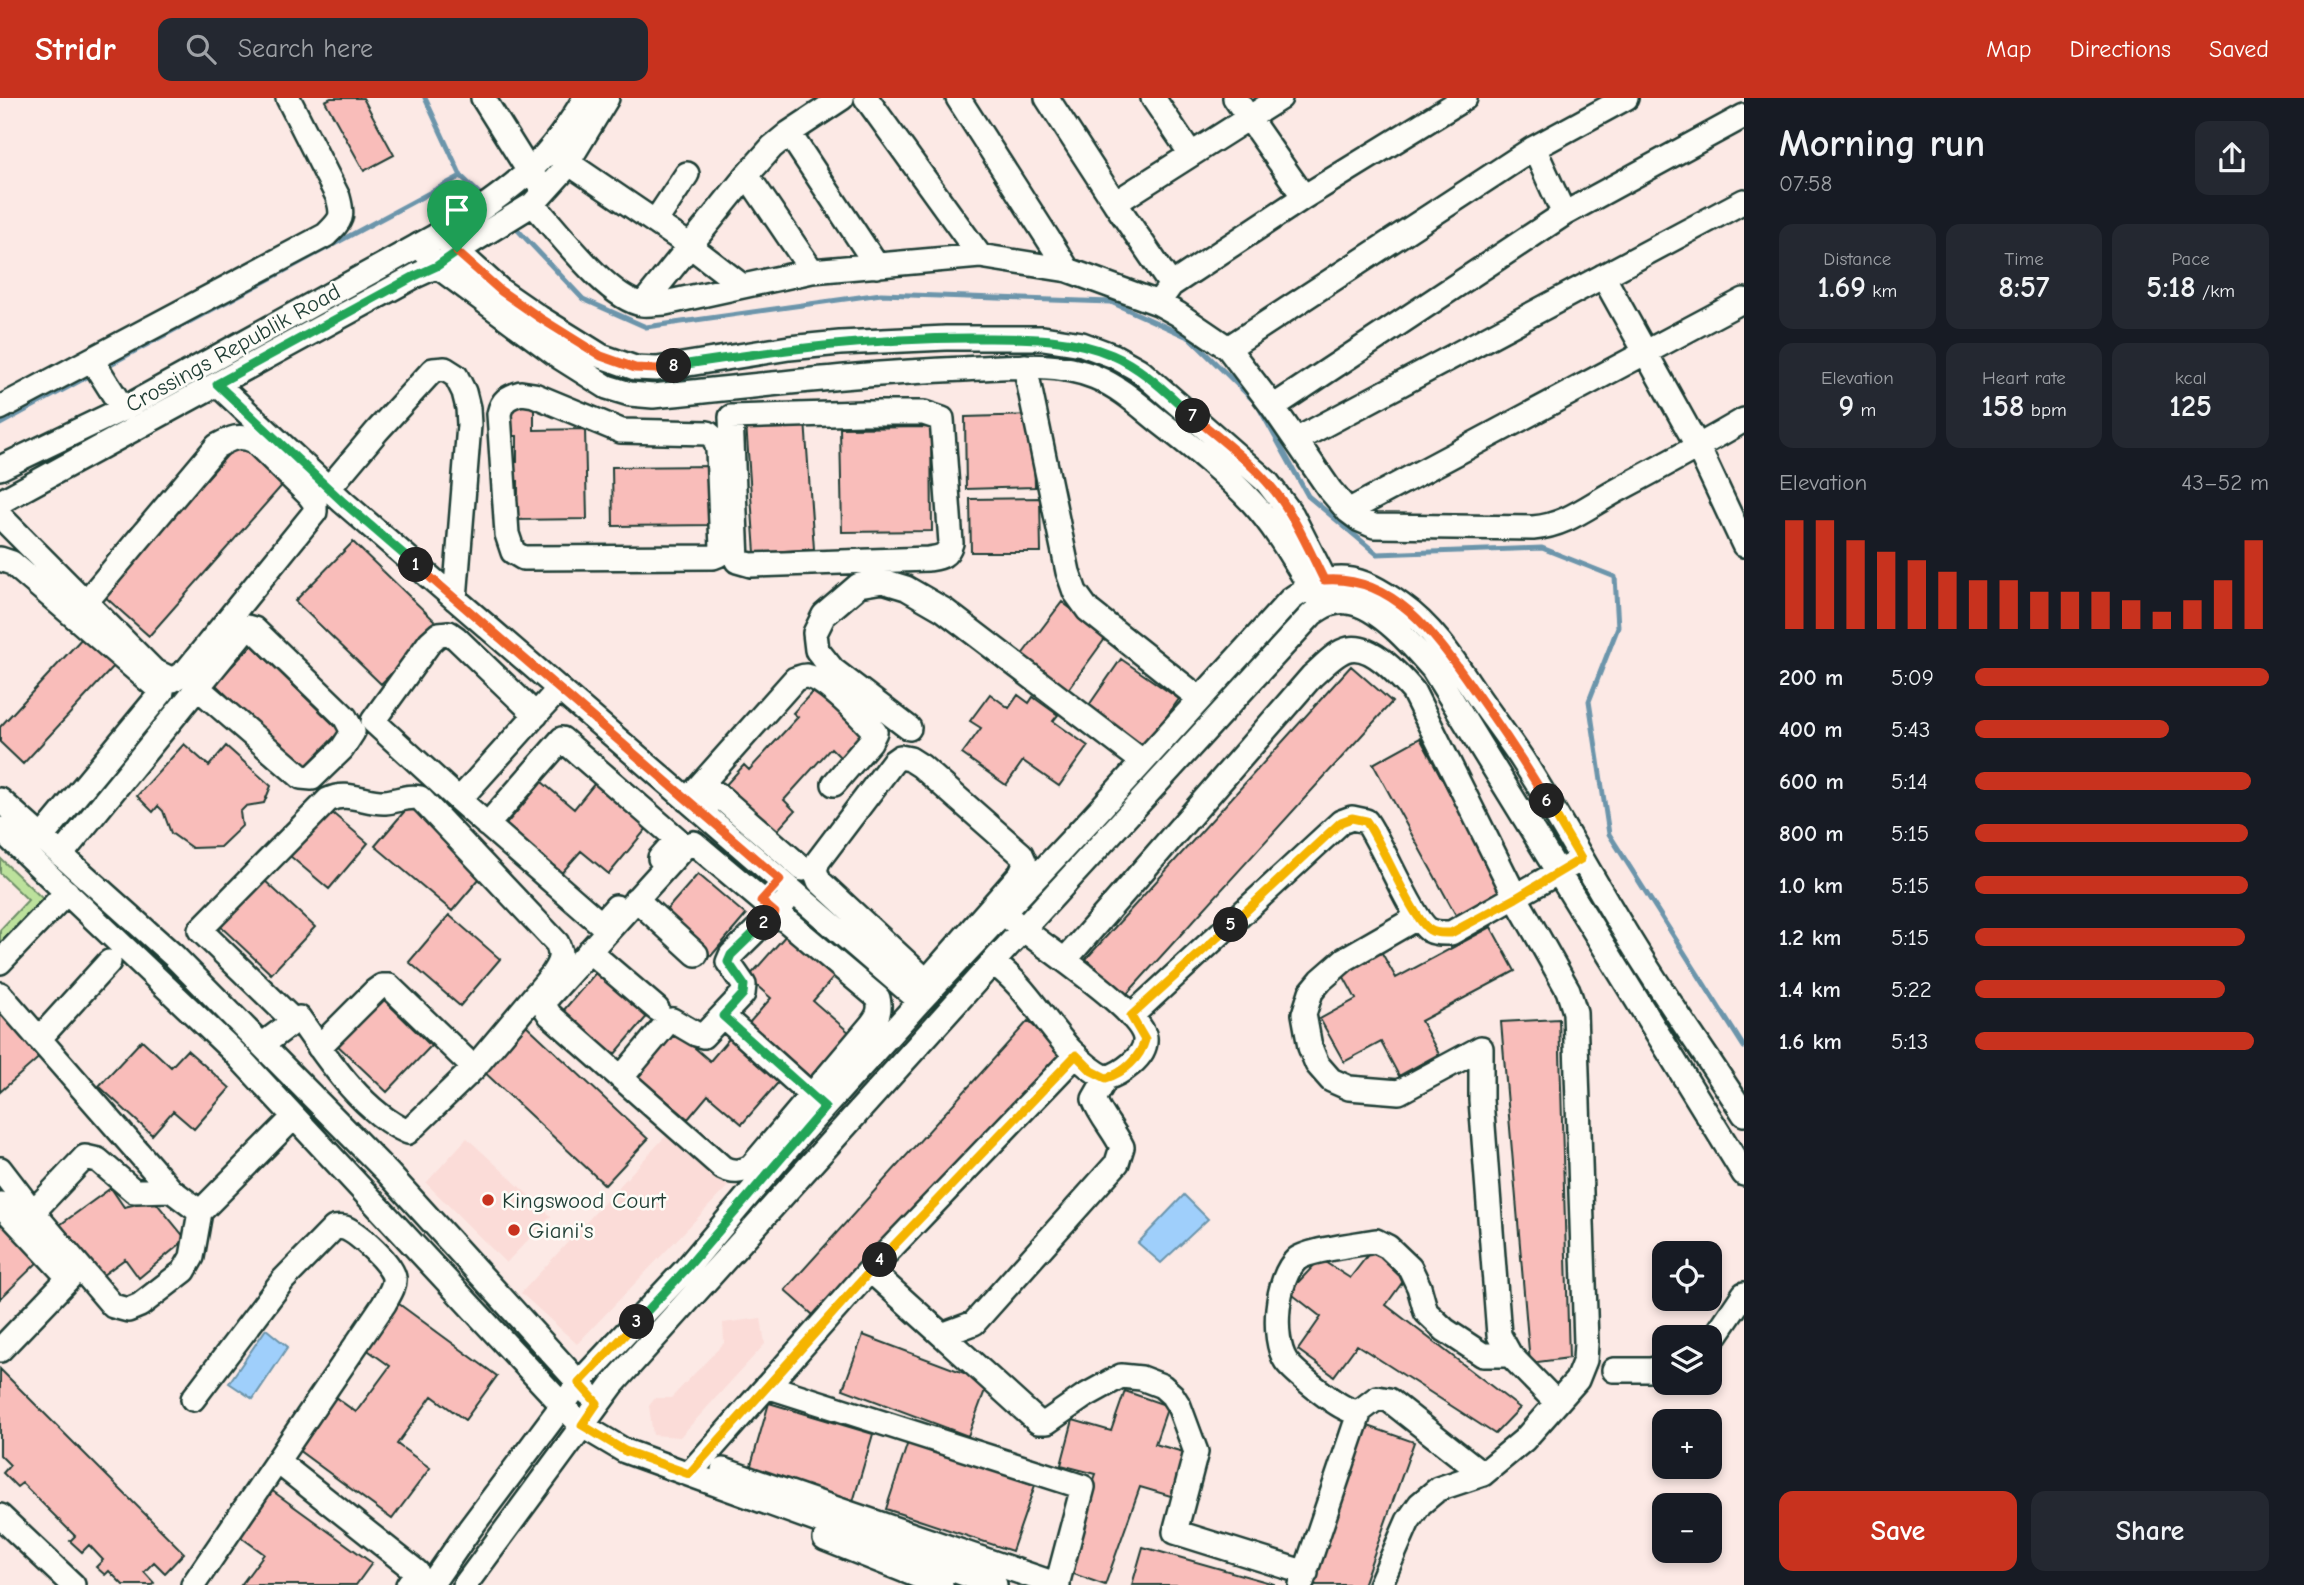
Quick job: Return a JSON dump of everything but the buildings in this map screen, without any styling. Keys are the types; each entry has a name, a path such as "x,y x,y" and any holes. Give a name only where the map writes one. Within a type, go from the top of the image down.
{"street":[{"path":"0,408 95,364 326,235 339,222 342,211 338,197 288,98"},
{"path":"483,98 530,173 534,202 608,286 624,297 643,304 664,303 812,271 980,256 1068,270 1165,294 1304,197 1465,98"},
{"path":"585,98 559,156 530,173 510,190 465,238 501,291 540,318 601,356 635,368 657,369 802,347 946,338 1043,338 1082,344 1114,356 1139,370 1267,482 1292,515 1317,583"},
{"name":"Crossings Republik Road","path":"0,502 437,266 465,238 534,202 559,156 607,98"},
{"path":"643,304 772,147 842,98"},
{"path":"866,98 980,256"},
{"path":"958,98 1068,270"},
{"path":"1047,98 1115,203 1178,314 1228,348 1273,407 1330,490 1348,511 1360,520 1374,526 1552,526 1744,420"},
{"path":"1153,98 1191,155"},
{"path":"1235,98 1304,197"},
{"path":"1115,203 1280,98"},
{"path":"1228,348 1534,148 1626,98"},
{"path":"1273,407 1564,214 1744,116"},
{"path":"789,133 877,266"},
{"path":"1534,148 1564,214"},
{"path":"559,156 689,245 741,285"},
{"path":"655,222 687,174"},
{"path":"747,175 812,271"},
{"path":"1296,440 1744,201"},
{"name":"Crossings Republik Road","path":"0,468 116,400 429,240 465,238"},
{"path":"429,240 437,266 561,358 607,387 630,394 653,396 864,375 1025,366 1094,376 1138,403 1219,470 1267,519 1330,604"},
{"path":"1603,276 1698,447 1742,539"},
{"path":"1348,511 1744,300"},
{"path":"95,364 116,400"},
{"path":"1025,366 1068,572 1075,592 1088,610 1200,699"},
{"path":"329,488 376,431 433,370 445,369 456,376 466,400 469,425 455,598"},
{"path":"863,413 864,375"},
{"path":"784,383 784,416"},
{"path":"217,384 329,488 920,1001"},
{"path":"521,393 534,395 621,431 708,433 715,439 718,450 722,548 718,555 523,558 513,552 507,534 499,414 502,403 509,396 521,393"},
{"path":"621,431 630,394"},
{"path":"924,413 942,419 951,543 949,551 943,557 751,565 737,561 731,418 784,416 924,413"},
{"path":"0,516 154,671 173,680 187,670 315,512 315,503 254,441 233,437 217,446 86,602"},
{"path":"0,559 12,563 162,692 42,837"},
{"path":"277,1461 422,1582 469,1530 579,1383 686,1269 818,1101 878,1015 878,998 694,843 684,847 546,999 546,1009 550,1016 723,1168 731,1172 741,1172 751,1167 818,1101 920,1001 999,908 1025,863 1021,854 921,766 910,759 900,757 893,762 818,861 815,870 820,881 920,975 929,978 999,908 1142,761 1291,599 1317,583 1339,579 1359,581 1400,604 1422,621 1438,639 1521,758 1626,934 1744,1114"},
{"path":"909,728 833,670 817,650 815,633 824,615 859,585 883,581 906,588 944,610 1142,761"},
{"path":"465,1585 597,1403 1022,930 1303,624 1330,604 1350,602 1362,605 1396,629 1433,669 1744,1174"},
{"path":"61,855 247,627 254,629 345,717 353,732 342,749 312,778 301,778 198,688"},
{"path":"536,715 449,633 439,634 430,642 373,721 601,924 677,839 562,739"},
{"path":"1065,960 1312,676 1339,653 1349,649 1362,649 1392,668 1413,691 1516,898 1569,990 1575,1012 1586,1343 1585,1360 1577,1380 1524,1440 1483,1474 1438,1489 1420,1504 1408,1521 1380,1585"},
{"path":"694,806 795,679 806,676 823,684 860,715 875,732 870,742 834,784"},
{"path":"459,800 559,689"},
{"path":"487,824 586,712"},
{"path":"711,787 803,869"},
{"path":"262,1045 299,1018 331,1064 375,1111 393,1126 408,1132 474,1068 552,975 560,963 561,953 556,943 420,798 376,802 343,796 328,800 200,930 294,1021"},
{"path":"0,800 174,956 387,1172 597,1403"},
{"path":"1131,1016 1341,822 1352,818 1366,821 1376,834 1418,917 1429,930 1440,934 1451,933 1581,859"},
{"path":"0,829 234,1052 537,1376 562,1406 576,1432 941,1585"},
{"path":"621,1078 667,1023 672,1020 703,1036 743,994 744,985 728,962 768,907 788,886"},
{"path":"0,962 67,892"},
{"path":"817,912 833,893"},
{"path":"636,899 696,954"},
{"path":"993,962 1017,984 1092,1071 1106,1078 1117,1075 1142,1052 1145,1040 1131,1016 1065,960 1022,930 999,908"},
{"path":"1418,917 1345,959 1321,980 1311,992 1304,1014 1310,1046 1317,1064 1331,1080 1349,1088 1399,1092 1481,1048 1481,1100 1499,1335 1510,1355 1556,1402"},
{"path":"589,951 657,1009"},
{"path":"39,1039 109,962"},
{"path":"319,1047 375,991 382,986 389,986 474,1068"},
{"path":"0,994 171,1190 200,1212"},
{"path":"723,1016 818,1101"},
{"path":"694,1468 870,1270 1076,1055"},
{"path":"942,1335 974,1323 1116,1163 1122,1147 1116,1133 1099,1112 1094,1099 1106,1078"},
{"path":"0,1169 33,1213 113,1306 128,1310 140,1305 184,1271 192,1257 200,1212 294,1118"},
{"path":"33,1213 85,1157 97,1160 134,1191 171,1190"},
{"path":"367,1196 387,1172"},
{"path":"0,1204 69,1278 0,1350"},
{"path":"193,1399 283,1280 334,1228 343,1227 354,1233 389,1265 394,1284 384,1304 193,1585"},
{"path":"1360,1411 1348,1410 1325,1395 1287,1362 1280,1346 1278,1298 1291,1268 1298,1259 1309,1254 1376,1241 1388,1247 1410,1268 1426,1312 1445,1330 1483,1355 1510,1355"},
{"path":"870,1270 1038,1422 1047,1422 1083,1396 1121,1376 1141,1378 1162,1386 1179,1406 1196,1452 1175,1532 1303,1579 1360,1411 1377,1398 1389,1400 1483,1474"},
{"path":"1722,1326 1744,1294"},
{"path":"1614,1370 1652,1370"},
{"path":"576,1432 625,1451 694,1468 1057,1585 1083,1487 767,1387"},
{"path":"694,1468 995,1585"},
{"path":"0,1516 73,1585"}],"shaded area":[{"path":"673,1128 729,1185 577,1344 521,1293"},
{"name":"Kingswood Court","path":"467,1138 551,1216 506,1263 426,1183"},
{"path":"761,1318 765,1344 680,1437 653,1435 649,1406 655,1398 671,1398 724,1343 723,1323"}],"green space":[{"path":"0,858 43,899 0,947 0,930 28,900 0,873"}],"water":[{"path":"1184,1195 1208,1219 1161,1263 1138,1243"},
{"path":"266,1329 288,1347 253,1399 229,1383"}],"waterway":[{"path":"425,98 461,176 485,199"},
{"path":"103,368 461,176"},
{"path":"513,225 583,299 646,327 881,294 1111,302 1190,338 1257,404 1308,496 1377,554 1542,548 1615,577 1618,627 1589,701 1609,834 1744,1047"},
{"path":"0,424 94,373"}],"place":[{"name":"Kingswood Court","path":"488,1200"},
{"name":"Giani's","path":"514,1230"}],"route":[{"path":"457,252 501,291 540,318 601,356 635,368 657,369 789,348 840,343 946,338 1043,338 1082,344 1114,356 1139,370 1227,444 1267,482 1292,515 1324,580 1359,581 1400,604 1422,621 1438,639 1521,758 1581,859 1451,933 1440,934 1429,930 1418,917 1376,834 1366,821 1352,818 1341,822 1131,1016 1145,1040 1142,1052 1129,1065 1117,1075 1106,1078 1092,1071 1076,1055 1056,1075 870,1270 689,1474 625,1451 582,1425 597,1403 579,1383 686,1269 825,1107 723,1016 743,994 744,985 728,962 731,955 775,913 761,901 780,880 343,502 217,384 437,266 457,252"}]}
